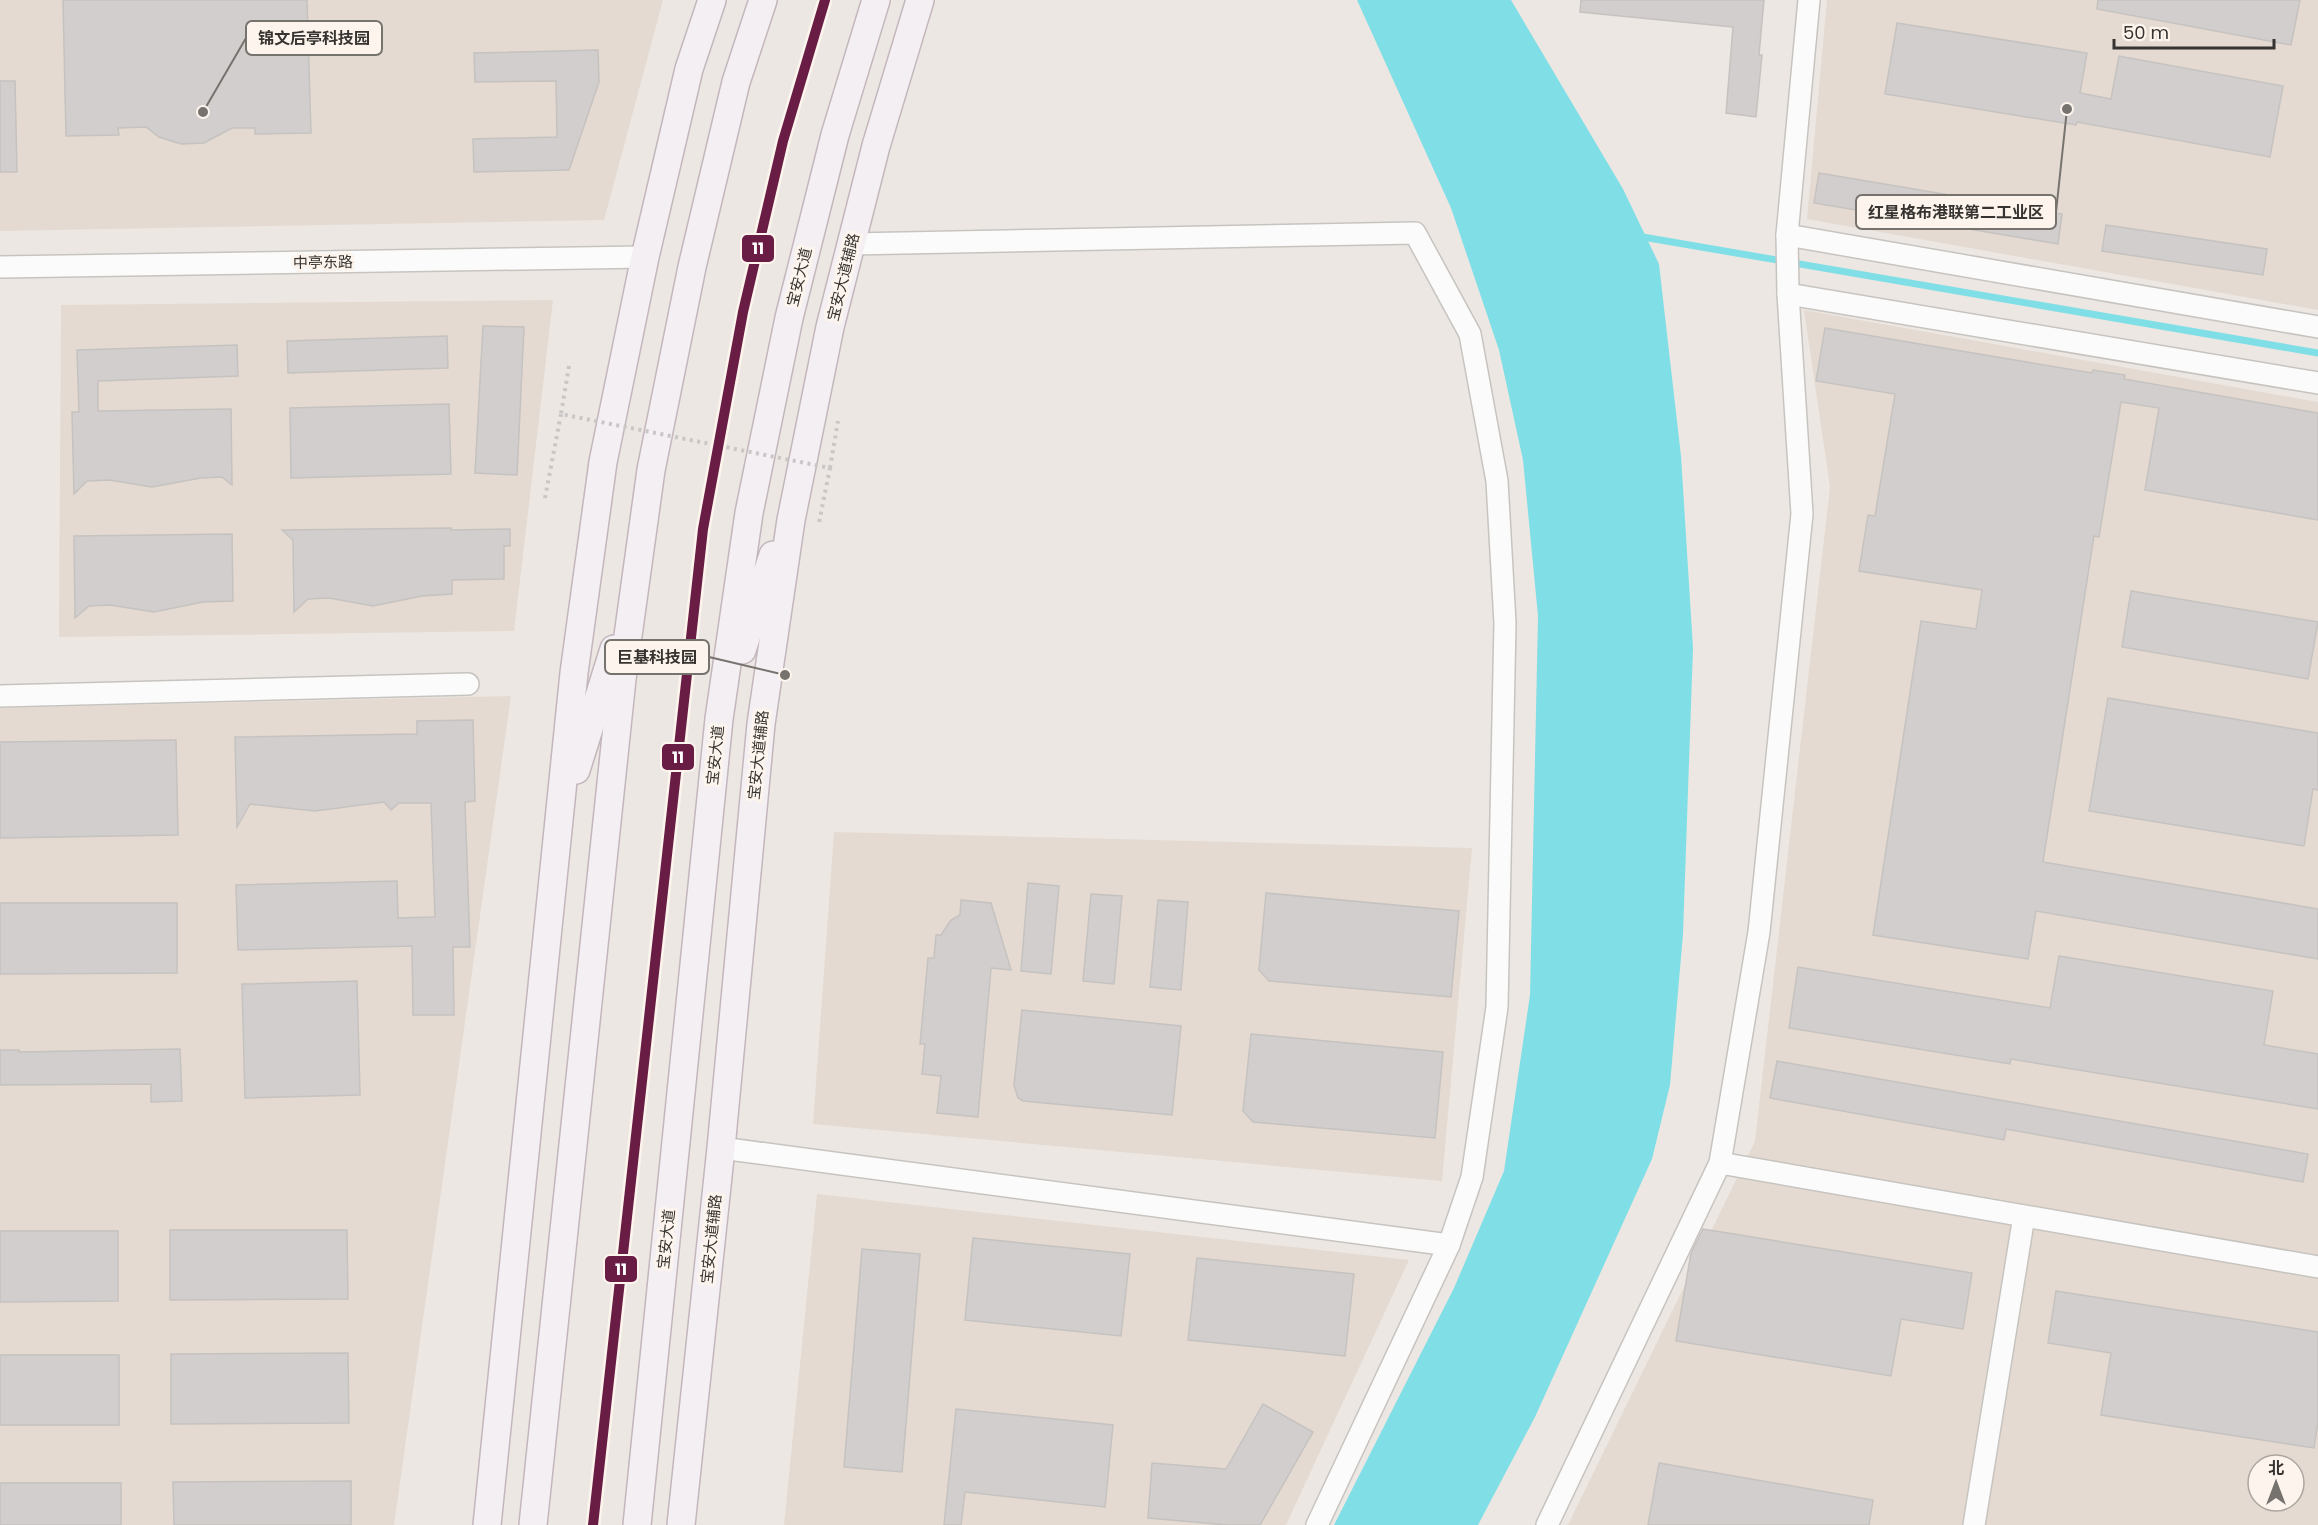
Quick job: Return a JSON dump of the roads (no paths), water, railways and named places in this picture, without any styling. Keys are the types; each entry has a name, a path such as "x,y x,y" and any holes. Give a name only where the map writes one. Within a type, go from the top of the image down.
{"main road":[{"path":"487,1525 574,673 603,462 645,257 689,69 712,0"},
{"path":"532,1525 621,691 651,470 692,267 736,82 763,0"},
{"name":"宝安大道","path":"637,1525 719,719 749,513 789,318 835,135 876,0"},
{"name":"宝安大道辅路","path":"681,1525 721,1148 761,724 791,520 830,327 876,146 920,0"},
{"path":"719,719 801,472"},
{"path":"559,823 636,579"}],"street":[{"path":"1547,1525 1720,1163 1759,932 1802,514 1787,242 1809,0"},
{"path":"851,244 1415,233 1470,334 1497,481 1505,623 1497,1006 1472,1177 1449,1245 1317,1525"},
{"path":"1787,242 2318,327"},
{"name":"中亭东路","path":"0,267 645,257"},
{"path":"1788,287 2318,383"},
{"path":"0,696 468,684"},
{"path":"721,1148 1449,1245"},
{"path":"1720,1163 2318,1267"},
{"path":"1974,1525 2024,1216"}],"water":[{"path":"1357,0 1511,0 1623,189 1659,264 1681,456 1693,648 1683,934 1670,1085 1652,1159 1535,1417 1478,1525 1334,1525 1454,1288 1504,1171 1530,995 1538,616 1523,460 1499,350 1451,208"}],"waterway":[{"path":"1637,236 2318,353"}],"place":[{"name":"红星格布港联第二工业区","path":"2067,109"},
{"name":"锦文后亭科技园","path":"203,112"},
{"name":"巨基科技园","path":"785,675"}]}
